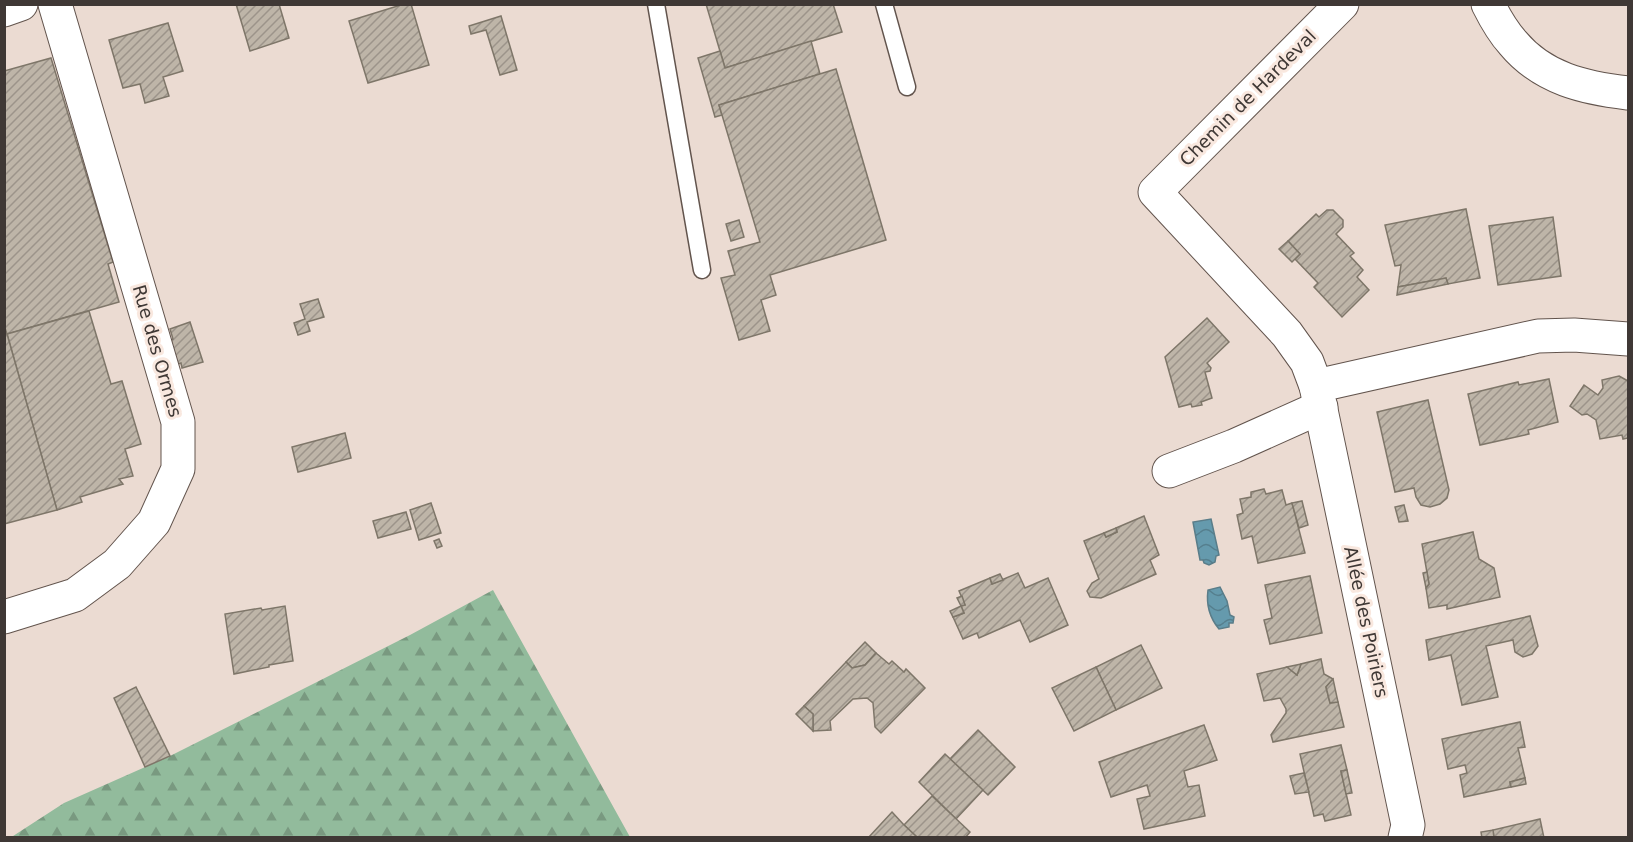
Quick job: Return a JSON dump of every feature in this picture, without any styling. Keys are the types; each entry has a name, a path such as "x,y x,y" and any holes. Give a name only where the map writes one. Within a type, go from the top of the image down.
{"street":[{"path":"4,10 21,4"},
{"name":"Rue des Ormes","path":"4,617 75,595 117,564 154,522 178,469 178,422 55,4"},
{"name":"Chemin de Hardeval","path":"1155,192 1342,4"},
{"path":"1488,4 1513,44 1543,69 1582,86 1629,93"},
{"name":"Allée des Poiriers","path":"1155,192 1287,334 1307,362 1319,396 1408,825 1405,837"},
{"path":"1169,471 1234,446 1319,396 1538,336 1574,335 1629,339"}],"lane":[{"path":"656,4 702,270"},
{"path":"884,4 907,87"}],"green space":[{"path":"493,590 630,837 10,838 64,803 170,756 410,635"}],"water":[{"path":"1211,519 1219,555 1216,556 1215,562 1209,565 1200,560 1193,522"},
{"path":"1220,587 1227,601 1230,615 1234,617 1229,627 1219,629 1211,615 1207,595 1208,590"}],"building":[{"path":"236,4 279,4 289,38 250,51"},
{"path":"404,4 411,4 429,65 368,83 349,21"},
{"path":"706,4 833,4 842,32 725,68"},
{"path":"501,16 517,70 500,75 486,30 471,34 469,26"},
{"path":"168,23 183,71 163,77 169,96 145,103 140,84 123,88 109,40"},
{"path":"811,41 820,74 719,105 722,115 715,117 698,58 720,51 725,68"},
{"path":"51,58 113,262 108,264 119,302 7,334 4,325 4,71"},
{"path":"836,69 886,240 770,275 776,295 761,300 770,331 739,340 721,278 735,275 728,251 760,242 719,105"},
{"path":"1466,209 1480,278 1448,284 1446,278 1398,287 1401,265 1395,266 1385,225"},
{"path":"1327,210 1333,210 1343,220 1343,227 1336,234 1354,253 1350,256 1363,270 1357,277 1369,290 1342,317 1314,287 1318,283 1295,259 1300,254 1288,241 1316,214 1319,217"},
{"path":"1553,217 1561,276 1498,285 1489,226"},
{"path":"739,220 744,237 731,241 726,224"},
{"path":"1288,241 1300,254 1292,262 1279,249"},
{"path":"1446,278 1448,284 1397,295 1398,287"},
{"path":"318,299 324,317 307,322 310,331 298,335 294,323 305,319 300,304"},
{"path":"89,311 111,384 122,381 141,444 125,449 133,476 119,479 123,484 80,497 82,502 57,510 7,334"},
{"path":"1207,318 1229,342 1207,363 1211,368 1210,371 1205,372 1212,398 1201,402 1202,405 1192,407 1191,404 1179,407 1165,357"},
{"path":"190,322 203,362 182,368 181,363 175,365 168,341 173,339 170,329"},
{"path":"4,334 7,334 57,510 4,524"},
{"path":"1619,376 1628,381 1628,438 1623,439 1622,435 1600,439 1596,420 1587,414 1582,415 1570,406 1584,385 1598,395 1603,388 1602,380"},
{"path":"1549,379 1558,422 1528,430 1529,434 1480,445 1468,394 1518,382 1519,385"},
{"path":"1428,400 1449,490 1447,498 1440,504 1430,507 1421,505 1414,488 1395,492 1377,412"},
{"path":"345,433 351,458 298,472 292,447"},
{"path":"1264,489 1266,494 1282,490 1286,505 1292,503 1305,553 1258,563 1252,536 1242,539 1237,515 1243,513 1240,499 1251,497 1251,492"},
{"path":"1302,501 1308,525 1299,528 1292,503"},
{"path":"431,503 441,533 419,540 410,510"},
{"path":"1404,505 1408,521 1399,522 1395,507"},
{"path":"406,512 411,529 378,538 373,521"},
{"path":"1144,516 1159,555 1150,560 1156,574 1101,598 1090,597 1087,591 1092,583 1099,579 1084,541 1104,533 1106,537 1117,532 1116,528"},
{"path":"1116,528 1117,532 1106,537 1104,533"},
{"path":"1473,532 1479,559 1494,568 1500,597 1447,609 1447,605 1429,608 1426,588 1429,584 1422,544"},
{"path":"439,539 442,546 437,548 434,541"},
{"path":"1427,572 1429,584 1426,588 1423,573"},
{"path":"1018,573 1025,588 1048,578 1068,625 1030,642 1020,620 979,638 977,633 963,639 953,617 964,613 961,606 965,605 959,591 990,578 992,584"},
{"path":"1000,574 1003,580 992,584 990,578"},
{"path":"1310,576 1322,633 1270,644 1264,620 1272,618 1265,585"},
{"path":"962,596 965,605 961,606 957,598"},
{"path":"285,606 293,661 234,674 225,614"},
{"path":"961,606 964,613 953,617 950,611"},
{"path":"1530,616 1538,646 1532,654 1523,657 1515,652 1513,640 1486,646 1498,697 1462,705 1451,655 1429,660 1426,640"},
{"path":"865,642 876,653 865,665 852,668 846,662"},
{"path":"1141,645 1162,688 1116,710 1096,667"},
{"path":"876,653 889,664 892,661 904,672 906,669 925,688 881,733 875,727 873,703 867,698 853,699 830,721 831,730 813,731 813,714 804,706 846,662 852,668 865,665"},
{"path":"1321,659 1324,674 1333,679 1326,687 1330,703 1338,702 1344,727 1273,742 1271,735 1286,713 1286,709 1280,698 1264,701 1257,674 1287,667 1297,675 1301,664"},
{"path":"1301,664 1297,675 1287,667"},
{"path":"1096,667 1116,710 1074,731 1052,688"},
{"path":"1333,679 1338,702 1330,703 1326,687"},
{"path":"136,687 170,756 145,767 114,698"},
{"path":"804,706 813,714 813,731 796,714"},
{"path":"1520,722 1525,747 1518,748 1525,778 1510,782 1511,787 1464,797 1460,775 1467,773 1465,765 1448,769 1442,739"},
{"path":"1204,725 1217,760 1184,771 1188,787 1199,785 1205,816 1144,829 1137,799 1150,796 1147,785 1111,797 1099,762"},
{"path":"978,730 1015,767 988,795 950,759"},
{"path":"1341,745 1347,770 1341,771 1351,815 1325,821 1323,814 1314,816 1300,754"},
{"path":"945,754 983,790 956,819 919,782"},
{"path":"1347,770 1352,793 1346,794 1341,771"},
{"path":"1304,773 1309,792 1295,794 1290,776"},
{"path":"1525,778 1526,784 1511,787 1510,782"},
{"path":"932,796 970,832 965,838 918,838 904,825"},
{"path":"892,812 904,825 918,838 868,838"},
{"path":"1540,819 1544,838 1494,838 1493,830"},
{"path":"1493,830 1494,838 1482,838 1481,832"}]}
